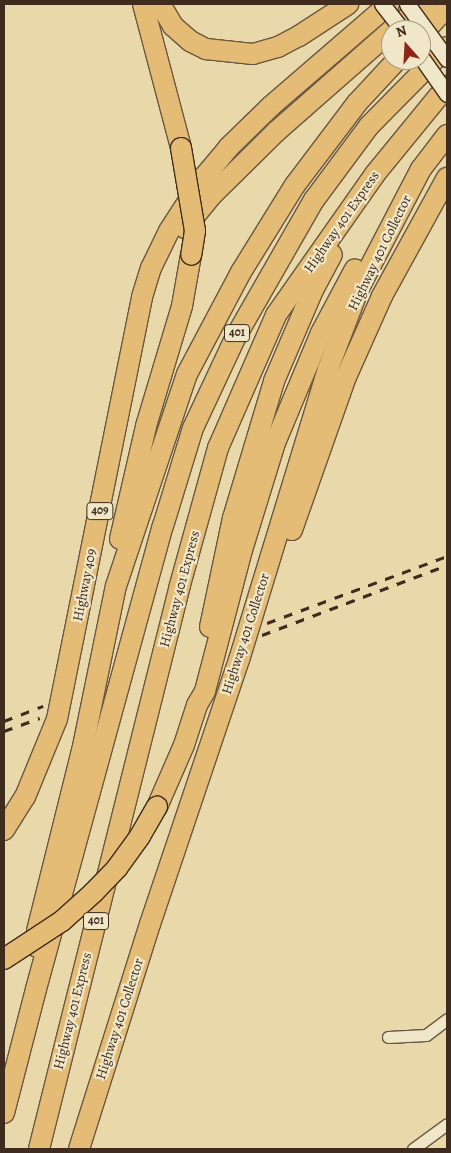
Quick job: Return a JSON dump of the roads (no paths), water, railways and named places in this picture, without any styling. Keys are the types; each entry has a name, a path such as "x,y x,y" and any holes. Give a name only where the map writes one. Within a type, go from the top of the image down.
{"highway":[{"path":"116,586 120,538 146,426 182,306 191,255 194,224 181,148 143,4"},
{"path":"160,4 173,26 190,41 206,49 253,54 278,47 292,40 348,4"},
{"path":"137,329 142,297 151,268 169,231 204,177 228,148 271,106 389,4"},
{"path":"404,20 424,4"},
{"path":"431,24 447,7"},
{"path":"137,329 170,252 190,221 211,196 277,131 381,40"},
{"name":"401","path":"4,1113 36,989 163,526 193,428 236,336 314,200 369,126 446,55"},
{"name":"401","path":"36,989 37,931 82,751 116,586 187,374 241,272 295,185 357,103 388,70"},
{"name":"Highway 401 Express","path":"39,1149 180,585 218,448 276,315 375,174 447,86"},
{"name":"Highway 401 Collector","path":"79,1149 249,626 332,360 359,288 421,169 447,135"},
{"path":"4,959 62,921 93,893 117,868 140,836 157,807 184,745 197,705 205,692 242,550 275,443 321,333 366,249 421,169"},
{"path":"197,705 197,691 232,518 274,381 312,290 375,174"},
{"path":"249,626 265,607 354,359 382,296 447,178"},
{"name":"Highway 409","path":"4,830 26,796 56,719 137,329"}],"main road":[{"path":"382,4 394,20"},
{"path":"407,4 446,55"},
{"path":"430,70 447,94"}],"street":[{"path":"388,1037 426,1035 447,1019"},
{"path":"413,1149 447,1124"}],"railway":[{"path":"267,623 447,556"},
{"path":"262,635 447,565"},
{"path":"4,721 43,706"},
{"path":"4,731 40,718"}]}
